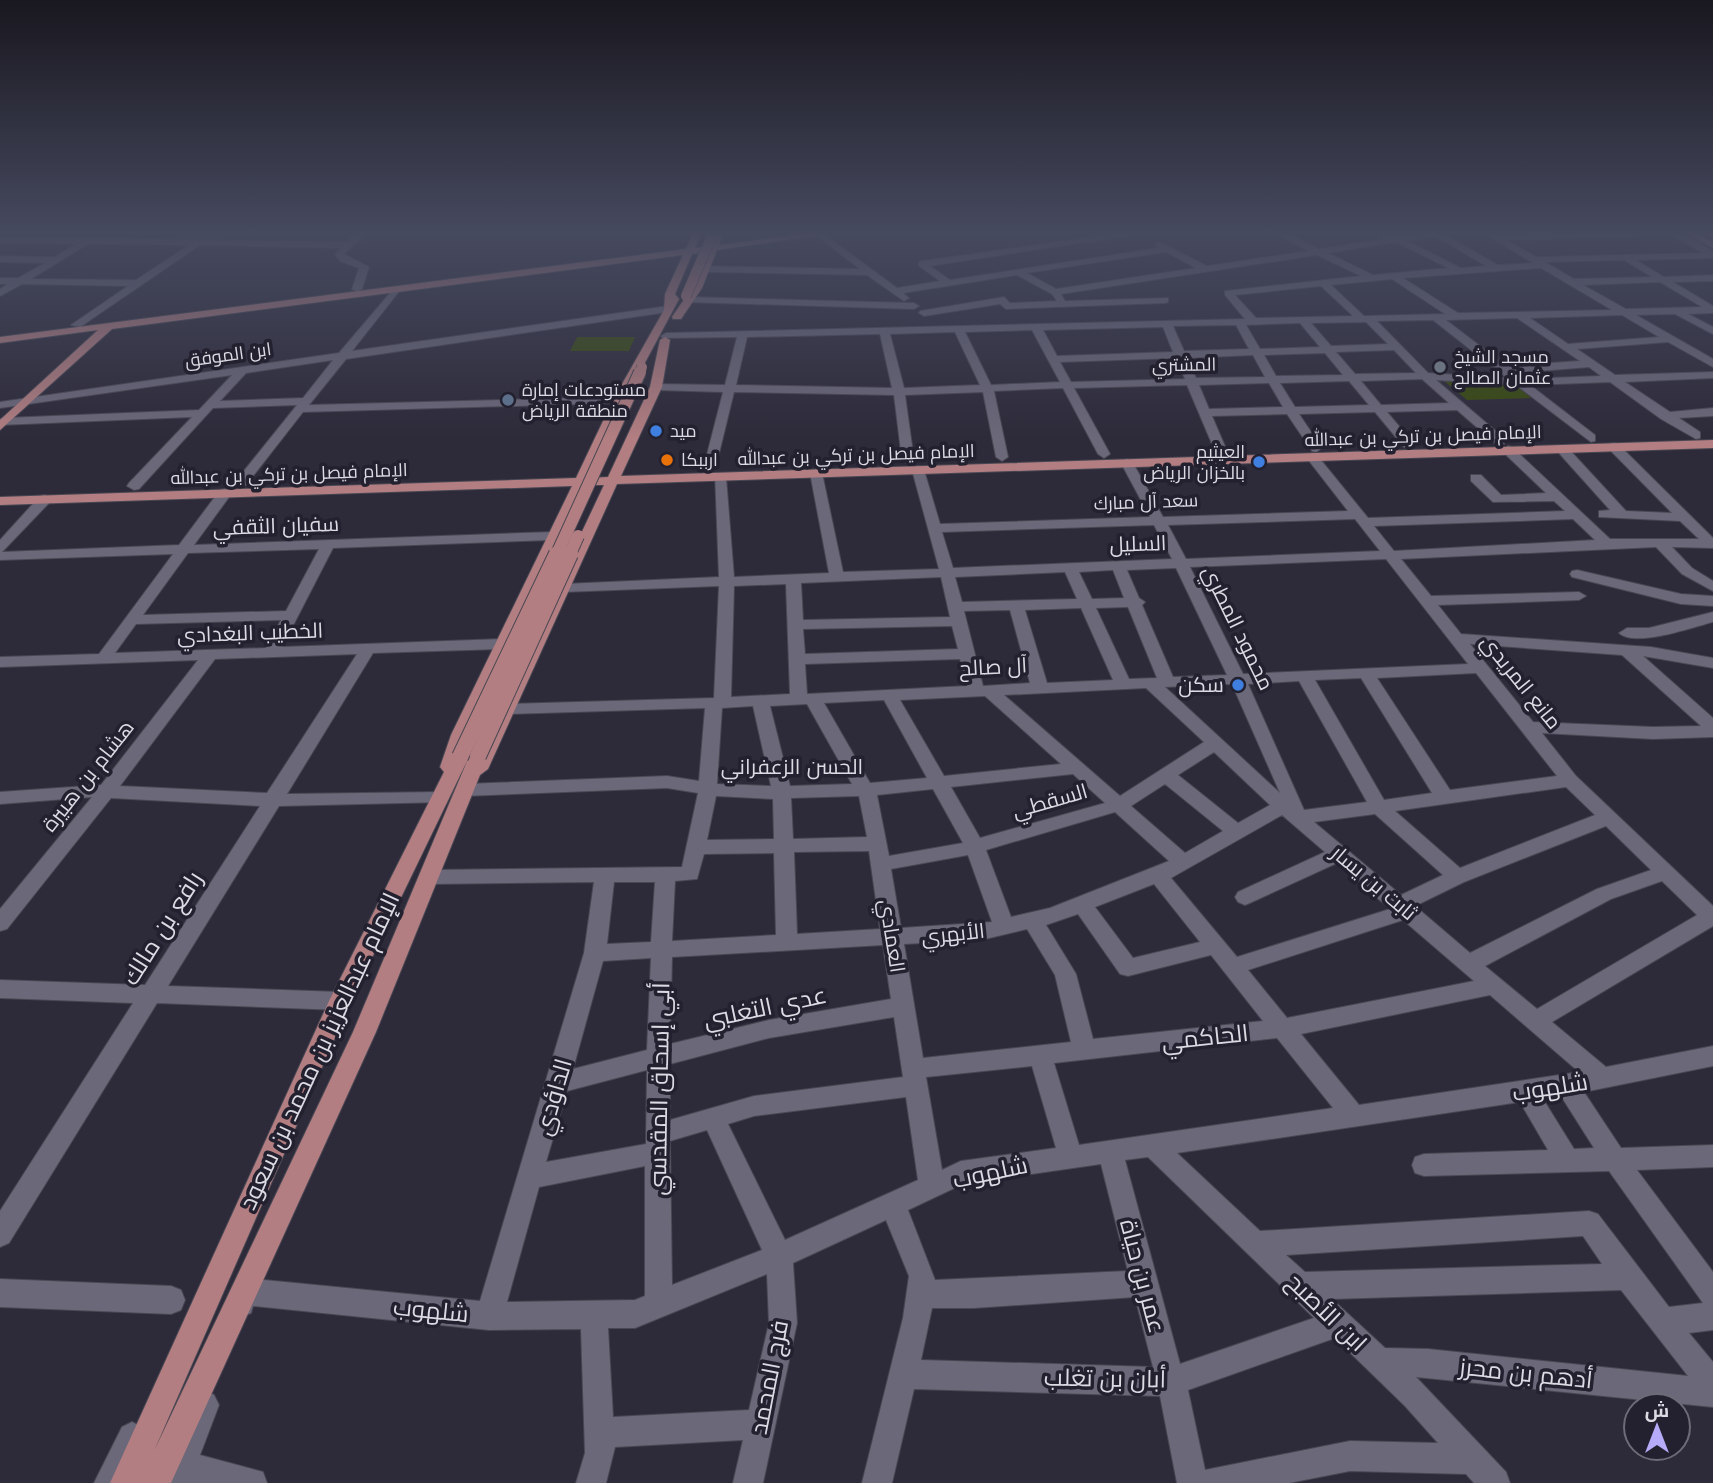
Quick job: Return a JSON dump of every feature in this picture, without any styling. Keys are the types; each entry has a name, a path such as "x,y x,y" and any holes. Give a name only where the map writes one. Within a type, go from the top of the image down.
{"main road":[{"path":"0,338 279,300"},
{"path":"0,338 76,325 296,300"},
{"name":"الإمام عبدالعزيز بن محمد بن سعود","path":"155,1483 376,1003 465,790 485,759 656,387 673,313 671,300"},
{"name":"الإمام عبدالعزيز بن محمد بن سعود","path":"125,1483 340,1001 438,798 460,735 501,644 619,400 681,300"},
{"path":"2,424 110,325"},
{"name":"الإمام عبدالعزيز بن محمد بن سعود","path":"438,798 469,757 647,368 666,338"},
{"name":"الإمام عبدالعزيز بن محمد بن سعود","path":"647,368 648,351"},
{"name":"الإمام فيصل بن تركي بن عبدالله","path":"0,490 913,465 1127,463 1713,434"},
{"name":"الإمام فيصل بن تركي بن عبدالله","path":"715,471 816,473 1002,457 1221,451 1314,452 1408,444 1504,445 1562,449 1713,444"},
{"name":"الإمام فيصل بن تركي بن عبدالله","path":"0,501 583,476"},
{"name":"الإمام عبدالعزيز بن محمد بن سعود","path":"465,790 469,757"}],"street":[{"path":"76,325 113,300"},
{"path":"241,482 387,300"},
{"path":"765,300 914,306"},
{"path":"907,300 923,313 954,329 986,388 1002,457"},
{"path":"923,313 1003,300"},
{"path":"1004,300 1006,306 1158,300"},
{"path":"1061,300 1065,326"},
{"path":"1165,300 1181,355 1221,451"},
{"path":"1234,300 1252,321"},
{"path":"1344,300 1397,347 1425,376 1462,406 1607,544"},
{"path":"1432,300 1455,316"},
{"path":"1604,300 1713,364"},
{"path":"1697,300 1713,310"},
{"path":"1015,305 1053,359 1104,454"},
{"path":"666,338 1713,310"},
{"path":"1676,311 1713,331"},
{"name":"ابن الموفق","path":"0,405 673,313"},
{"path":"1519,315 1696,435"},
{"path":"1436,317 1591,438"},
{"path":"1303,320 1373,407 1408,444"},
{"name":"مانع المريدي","path":"1239,322 1314,452 1361,519 1570,780 1713,917"},
{"path":"884,331 913,465 935,528 967,654 983,691 1077,768 1183,862"},
{"path":"429,877 691,874 708,789 727,582 715,471 743,334"},
{"path":"1566,347 1670,340"},
{"path":"1053,359 1397,347"},
{"path":"1503,370 1591,365"},
{"path":"134,486 242,371"},
{"name":"المشتري","path":"656,387 899,392 1425,376 1519,383 1713,375"},
{"path":"2,424 207,409 305,405 619,400"},
{"path":"1205,413 1462,406"},
{"path":"1665,416 1713,412"},
{"path":"1614,447 1712,544"},
{"path":"1562,449 1622,515"},
{"name":"محمود المطري","path":"1127,463 1182,563 1238,679 1292,799 1290,812"},
{"path":"816,473 837,578"},
{"path":"1476,478 1498,499 1558,497"},
{"path":"103,659 225,493"},
{"path":"0,548 45,499"},
{"path":"1604,514 1683,517"},
{"name":"سعد آل مبارك","path":"935,528 1160,521 1577,515"},
{"name":"سفيان الثقفي","path":"0,555 552,536"},
{"path":"1660,543 1688,571 1713,587"},
{"name":"السليل","path":"564,588 1607,544 1712,544"},
{"path":"271,653 328,545"},
{"path":"1118,566 1135,602 1158,682"},
{"path":"1070,568 1123,684"},
{"path":"1577,574 1681,599 1713,601"},
{"name":"العمادي","path":"793,579 797,659 806,699 870,799 932,1187"},
{"path":"1427,601 1579,596"},
{"path":"796,625 957,614 1016,605 1135,602"},
{"path":"1016,605 1040,688"},
{"path":"132,620 291,615"},
{"path":"1627,641 1713,617"},
{"path":"1457,638 1627,641 1713,663"},
{"path":"1627,641 1713,729"},
{"name":"الخطيب البغدادي","path":"0,662 501,644"},
{"name":"رافع بن مالك","path":"0,1234 368,649"},
{"path":"797,659 967,654"},
{"name":"هشام بن هبيرة","path":"0,923 106,792 210,655"},
{"name":"آل صالح","path":"508,709 718,703 1480,668"},
{"path":"1366,673 1445,797"},
{"path":"1304,676 1378,807 1457,877"},
{"name":"ثابت بن يسار","path":"1158,682 1215,743 1290,812 1602,1078"},
{"path":"889,695 941,782 975,846 1004,927"},
{"path":"760,701 782,792 787,944"},
{"path":"1528,727 1653,733 1713,729"},
{"name":"السقطي","path":"696,847 783,845 879,854 975,846 1119,805 1215,743"},
{"name":"الحسن الزعفراني","path":"465,790 667,782 708,789 782,792 866,790 1077,768"},
{"path":"1166,775 1237,832"},
{"name":"الأبهري","path":"596,953 892,939 981,932 1082,904 1157,875 1237,832 1290,812 1378,807 1570,780"},
{"path":"0,798 106,792 273,800 438,798"},
{"path":"1233,967 1403,908 1457,877 1609,817"},
{"path":"1245,897 1339,854"},
{"path":"1469,964 1604,894 1665,872"},
{"name":"أبي إسحاق المقدسي","path":"659,1304 657,1143 665,874"},
{"path":"1157,875 1354,1116"},
{"name":"الداؤدي","path":"489,1316 596,953 605,876"},
{"path":"1082,904 1128,968 1216,946"},
{"path":"1535,1021 1713,917"},
{"path":"1032,920 1066,974 1084,1050"},
{"name":"الحاكمي","path":"530,1177 657,1143 713,1118 754,1106 1040,1055 1283,1028 1494,986"},
{"path":"0,989 340,1001"},
{"name":"عدي التغلبي","path":"557,1083 769,1029 903,1006"},
{"path":"1040,1055 1071,1158"},
{"name":"شلهوب","path":"245,1292 489,1316 635,1314 779,1256 961,1173 1567,1085 1713,1056"},
{"path":"1567,1085 1615,1159 1713,1295"},
{"path":"1526,1091 1567,1160"},
{"name":"فرج المحمد","path":"713,1118 779,1256 783,1323 748,1483"},
{"name":"ابن الأصبح","path":"1153,1146 1415,1396 1494,1483"},
{"name":"عمر بن حياة","path":"1110,1152 1171,1381 1192,1483"},
{"path":"1424,1165 1713,1157"},
{"path":"877,1483 917,1318 922,1276 893,1205"},
{"path":"1255,1244 1588,1223 1626,1276 1713,1385"},
{"path":"1300,1286 1626,1276"},
{"path":"920,1294 974,1294 1145,1283"},
{"name":"الإمام عبدالعزيز بن محمد بن سعود","path":"179,1475 245,1292"},
{"path":"0,1293 171,1300"},
{"name":"الإمام عبدالعزيز بن محمد بن سعود","path":"109,1483 203,1304"},
{"path":"591,1483 600,1453 594,1314"},
{"path":"1663,1322 1713,1316"},
{"name":"أبان بن تغلب","path":"904,1374 1171,1381 1339,1323"},
{"name":"أدهم بن محرز","path":"1380,1362 1428,1363 1713,1393"},
{"path":"599,1433 761,1424"},
{"path":"1211,1483 1350,1456 1472,1459"},
{"path":"179,1475 252,1483"}],"green space":[{"path":"577,337 635,337 629,351 570,351"},
{"path":"1443,380 1513,383 1531,398 1467,400"}],"place":[{"name":"مسجد الشيخ عثمان الصالح","path":"1440,367"},
{"name":"مستودعات إمارة منطقة الرياض","path":"508,400"},
{"name":"ميد","path":"656,431"},
{"name":"ارببكا","path":"667,460"},
{"name":"العيثيم بالخزان الرياض","path":"1259,462"},
{"name":"سكن","path":"1238,685"}]}
